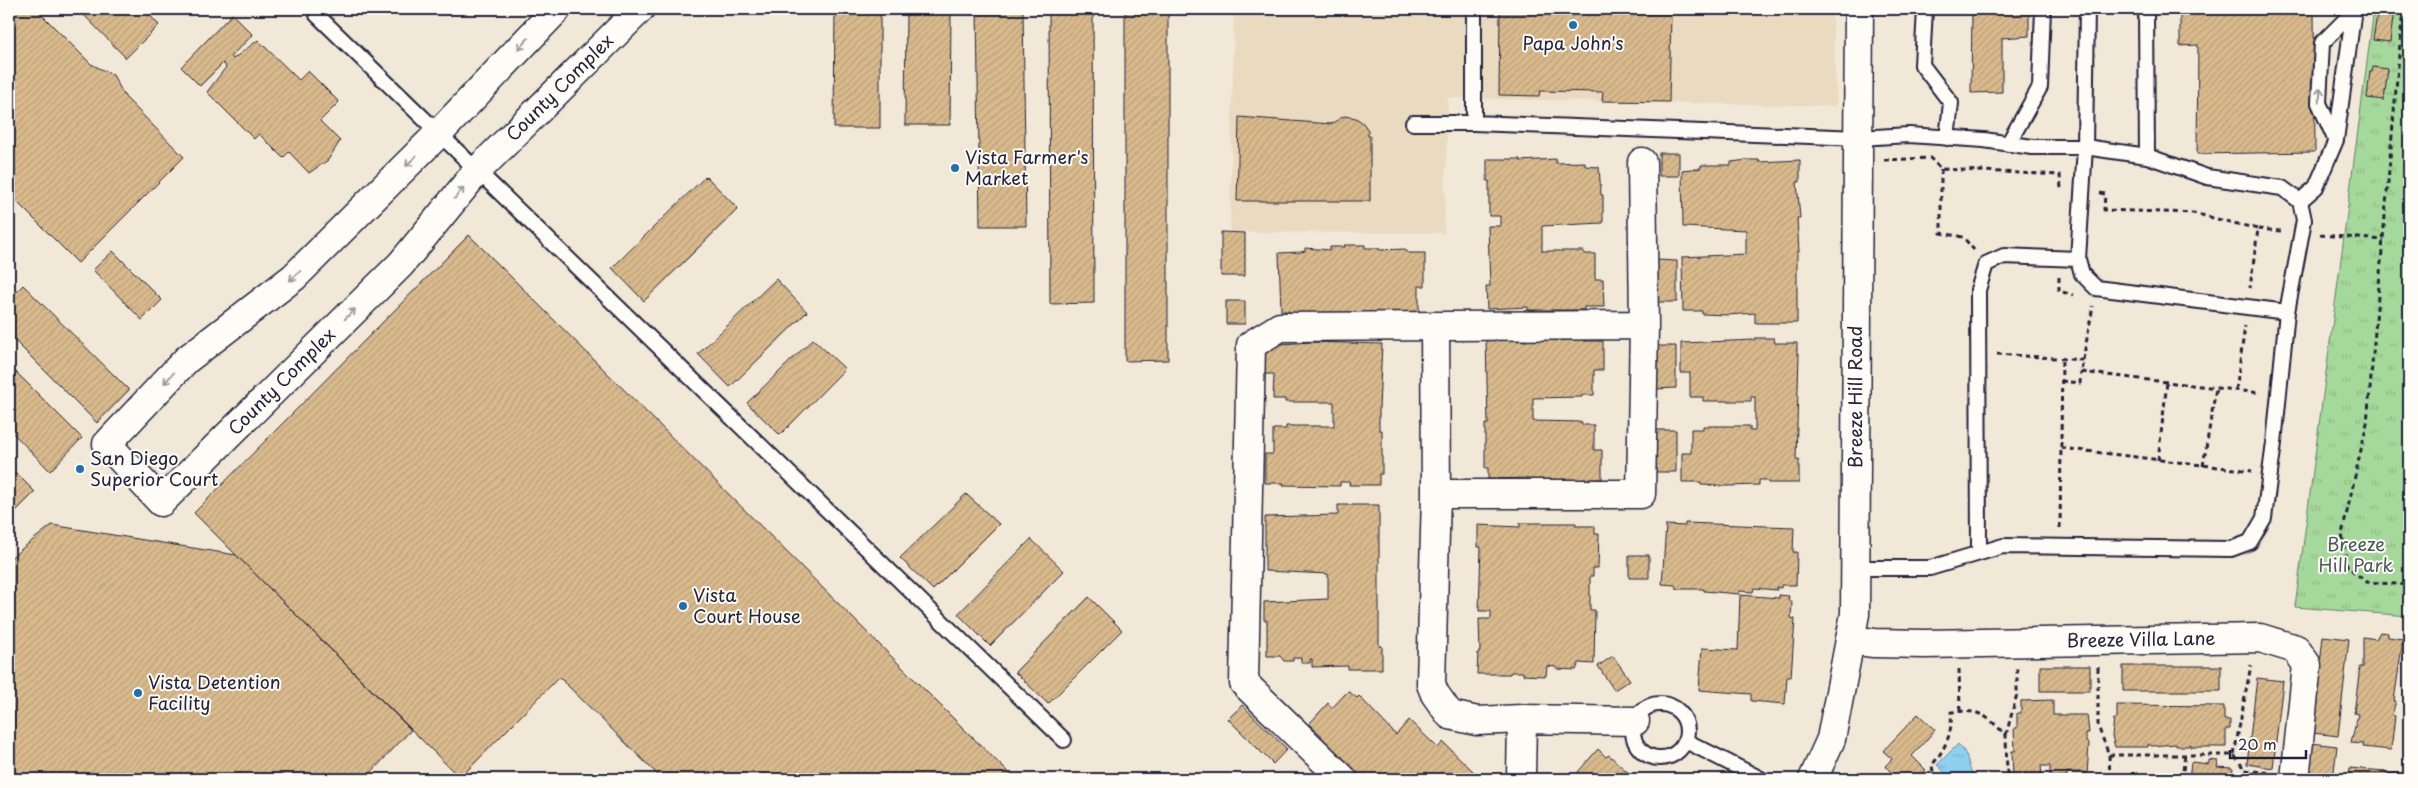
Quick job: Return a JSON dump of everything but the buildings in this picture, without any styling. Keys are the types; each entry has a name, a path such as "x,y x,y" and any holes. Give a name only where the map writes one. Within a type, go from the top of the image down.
{"street":[{"name":"County Complex","path":"557,9 439,133 294,278 186,360 107,444 161,502 401,264 478,170 640,9"},
{"name":"Breeze Hill Road","path":"1813,779 1831,739 1855,614 1859,9"},
{"path":"1436,494 1641,494 1644,325 1642,162"},
{"path":"1343,779 1244,683 1251,345 1280,328 1644,325"},
{"path":"1436,327 1436,494 1432,684 1435,694 1450,715 1477,721 1522,719 1635,721"},
{"name":"Breeze Villa Lane","path":"1850,640 1874,643 1916,644 2256,637 2296,650 2307,665 2295,777"},
{"path":"1521,779 1522,719"}],"lane":[{"path":"1474,9 1474,123"},
{"path":"1925,9 1922,65 1951,103 1947,138"},
{"path":"2008,144 2040,87 2043,9"},
{"path":"2086,9 2085,147 2078,259 2082,274 2096,288 2287,312"},
{"path":"2146,9 2147,156"},
{"path":"2300,201 2316,187 2336,140 2354,10"},
{"path":"2336,140 2319,103 2322,43 2354,10"},
{"path":"317,15 1064,740"},
{"path":"1413,123 1474,123 1859,150 1909,135 2032,147 2085,147 2147,156 2207,177 2282,188 2300,201 2304,220 2287,312 2264,518 2250,542 2232,549 2003,546 1930,568 1855,568"},
{"path":"1979,553 1978,290 1986,264 2004,256 2078,259"},
{"path":"1666,704 1682,714 1688,732 1686,741 1682,748 1668,758 1650,757 1637,746 1634,737 1635,721 1648,706 1666,704"},
{"path":"1686,741 1761,779"}],"path":[{"path":"2403,9 2368,423 2342,534 2347,566 2366,582 2409,585"},
{"path":"1859,150 1930,158 1941,169 2060,175 2061,189 2105,194 2104,210 2193,213 2258,229 2236,390"},
{"path":"1941,169 1941,233 1963,237 1986,264"},
{"path":"2061,381 2080,383 2096,288"},
{"path":"1979,352 2083,360"},
{"path":"2060,546 2062,358"},
{"path":"2081,372 2279,395"},
{"path":"2158,460 2167,382"},
{"path":"2203,466 2216,388"},
{"path":"2061,448 2270,473"},
{"path":"2256,637 2234,755 2245,770 2295,777"},
{"path":"2099,640 2098,726 2109,755 2110,779"},
{"path":"2011,779 2007,775 2006,735 2017,694 2016,642"},
{"path":"1959,691 1960,711"},
{"path":"1928,779 1933,772 1932,765 1943,751 1952,726 1951,712 1982,713 2006,735"},
{"path":"2182,779 2185,754"},
{"path":"2109,755 2234,755"}],"shaded area":[{"path":"1234,9 1832,9 1837,106 1448,98 1444,233 1230,232"}],"green space":[{"name":"Breeze Hill Park","path":"2374,9 2409,9 2409,616 2295,607"}],"water":[{"path":"1958,744 1965,753 1971,771 1977,779 1952,779 1937,765"}],"place":[{"name":"Papa John's","path":"1573,25"},
{"name":"Vista Farmer's Market","path":"955,168"},
{"name":"San Diego Superior Court","path":"80,469"},
{"name":"Vista Court House","path":"683,606"},
{"name":"Vista Detention Facility","path":"138,693"}]}
